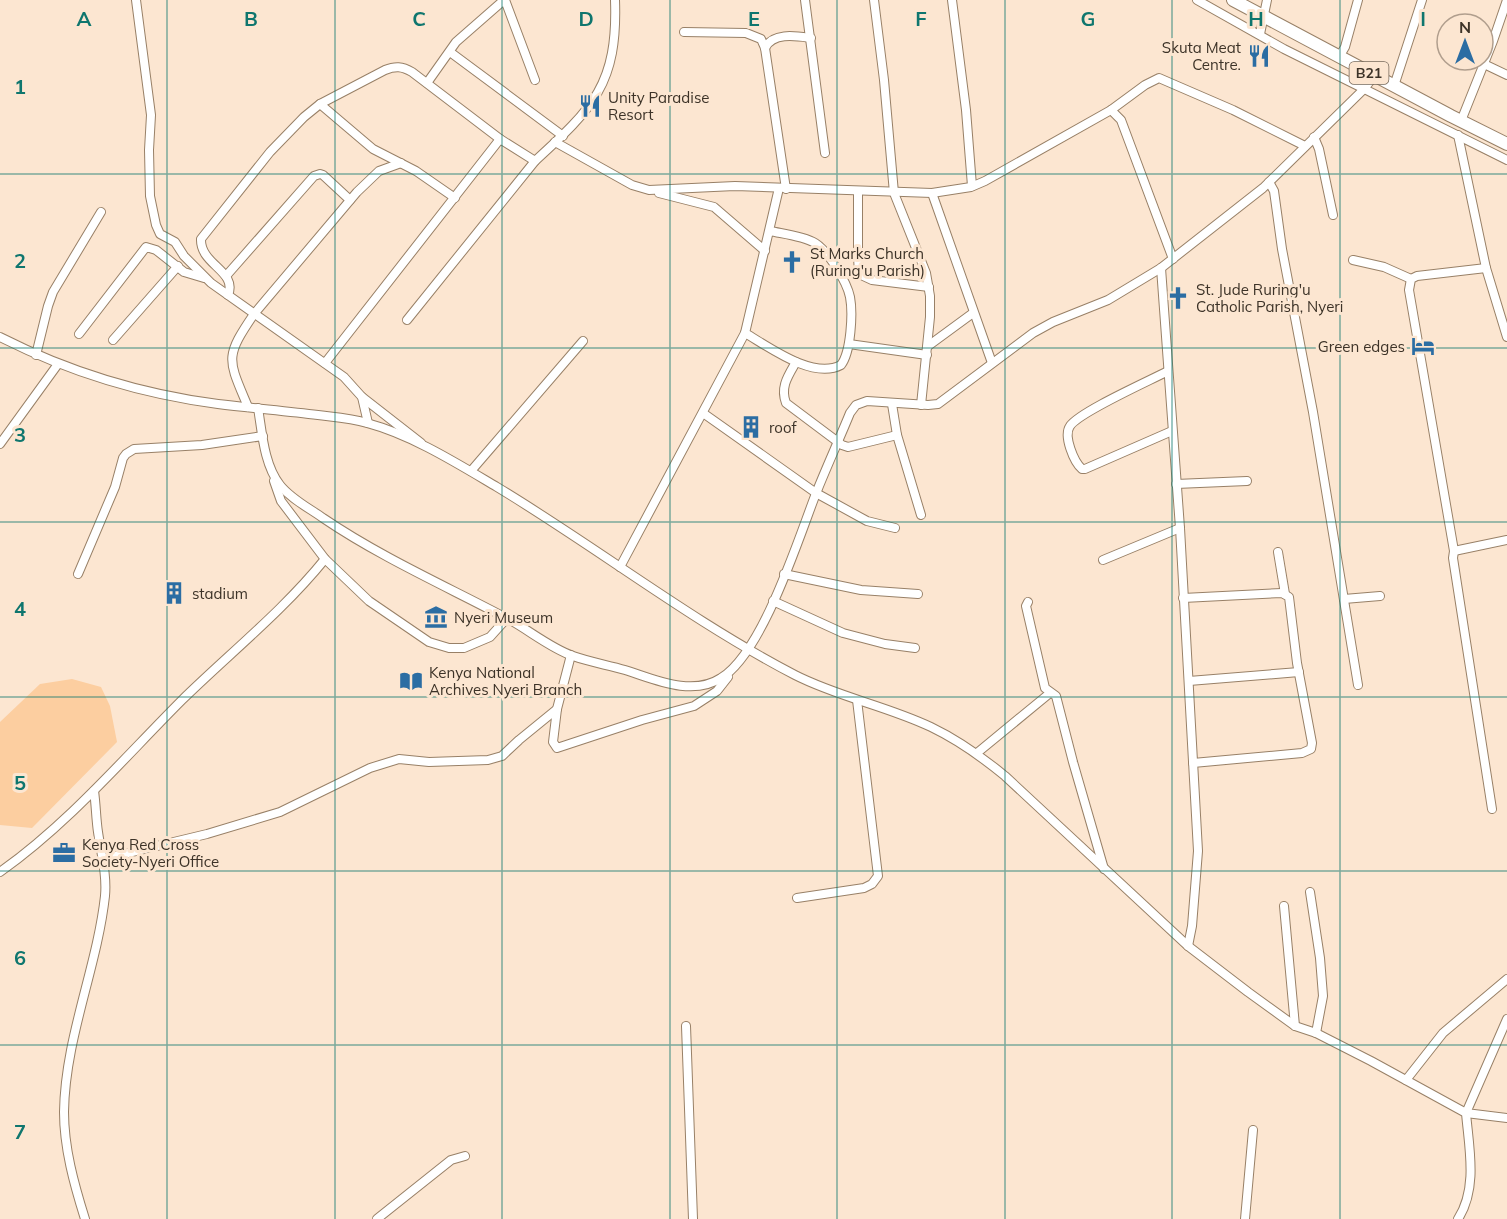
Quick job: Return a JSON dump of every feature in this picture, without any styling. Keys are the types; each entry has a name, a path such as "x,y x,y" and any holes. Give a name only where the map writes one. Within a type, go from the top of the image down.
{"highway":[{"name":"B21","path":"1233,0 1507,144"}],"street":[{"path":"136,0 151,115 148,150 150,196 160,234 175,242 184,256 208,279 344,377 362,396 425,447"},
{"path":"427,83 456,42 504,0 535,80"},
{"path":"407,320 535,161 563,136 595,97 608,72 613,53 615,0"},
{"path":"805,0 825,153"},
{"path":"874,0 894,193 929,287 930,317 921,405"},
{"path":"952,0 966,110 972,186"},
{"path":"1197,0 1284,49 1507,160"},
{"path":"1260,34 1267,0"},
{"path":"1339,57 1358,0"},
{"path":"1394,86 1422,0"},
{"path":"1495,33 1507,0"},
{"path":"620,567 745,333 783,188 765,48 759,36 746,33 684,32"},
{"path":"765,48 770,40 779,37 811,38"},
{"path":"450,52 563,136"},
{"path":"228,295 231,285 226,276 205,255 201,247 201,239 270,152 320,104 392,67 407,69 500,140 535,161"},
{"path":"1461,121 1481,72"},
{"path":"571,656 557,709 553,742 556,748 694,706 717,691 750,649 773,602 816,493 850,413 856,405 867,401 892,404 938,404 1033,333 1053,322 1108,300 1161,268 1269,182 1364,89 1374,75"},
{"path":"647,189 735,186 932,193 972,186 1010,168 1112,110 1145,85 1159,78 1233,110 1305,146"},
{"path":"320,104 378,152 416,171 454,198"},
{"path":"1112,110 1121,120 1173,259"},
{"path":"1435,124 1441,111"},
{"path":"1458,135 1486,268 1507,337"},
{"path":"1314,137 1319,149 1333,215"},
{"path":"325,363 500,140"},
{"path":"555,142 632,185 714,207 765,251"},
{"path":"378,152 379,171"},
{"path":"248,407 234,374 232,356 232,350 240,335 254,314 350,200 379,171 401,163"},
{"path":"226,276 314,176 323,175 350,200"},
{"path":"1269,182 1274,191 1282,249 1313,412 1358,685"},
{"path":"858,192 859,274 872,280 929,287"},
{"path":"932,193 992,363"},
{"path":"36,355 53,292 101,212"},
{"path":"745,333 796,362 811,367 836,368 844,361 849,344 849,296 829,258 822,249 808,240 770,231"},
{"path":"79,334 146,247 150,247 184,272 208,279"},
{"path":"1353,260 1384,267 1411,279 1422,275 1486,268"},
{"path":"113,340 178,266"},
{"path":"1161,268 1180,528 1198,851 1192,926 1188,946"},
{"path":"1411,279 1410,297 1455,551 1453,558 1492,809"},
{"path":"849,344 927,350 973,313"},
{"path":"0,337 36,355 86,375 134,388 181,398 368,423 425,447 471,471 551,520 620,567 750,649 796,675 931,727 977,753 1005,776 1188,946 1295,1026 1316,1033 1466,1113 1507,1118"},
{"path":"471,471 583,341"},
{"path":"796,362 785,380 783,389 786,403 844,447 897,435"},
{"path":"0,444 58,364"},
{"path":"1168,371 1082,416 1069,427 1067,435 1077,464 1085,469 1172,431"},
{"path":"362,396 368,423"},
{"path":"892,404 897,435 921,515"},
{"path":"258,408 270,468 281,501 325,559 369,601 429,642 449,648 464,648 490,637 507,618"},
{"path":"704,413 816,493 867,521 895,528"},
{"path":"620,567 691,428"},
{"path":"78,574 115,487 123,458 129,451 202,445 263,436"},
{"path":"270,468 280,485 344,532 462,597 507,618 571,656 628,671 653,681 692,686 705,685 719,680 733,670"},
{"path":"1176,484 1247,481"},
{"path":"1103,560 1180,528"},
{"path":"1455,551 1507,540"},
{"path":"1193,763 1302,753 1311,749 1312,741 1299,672 1289,597 1285,594 1278,552"},
{"path":"0,872 21,857 94,791 197,686 300,590 325,559"},
{"path":"784,574 861,590 918,594"},
{"path":"1183,598 1285,594"},
{"path":"1344,599 1380,596"},
{"path":"773,602 843,633 885,644 915,648"},
{"path":"1028,602 1026,606 1045,688 1056,696 1072,762 1104,869"},
{"path":"1189,681 1299,672"},
{"path":"977,753 1050,693"},
{"path":"797,898 864,888 872,884 878,876 857,700"},
{"path":"103,859 207,834 280,812 370,768 399,759 429,762 488,760 502,756 557,709"},
{"path":"85,1219 68,1156 64,1112 73,1045 101,918 105,889 94,791"},
{"path":"1310,892 1323,987 1322,1011 1316,1033"},
{"path":"1284,906 1295,1026"},
{"path":"1406,1080 1443,1033 1507,979"},
{"path":"1458,1219 1466,1204 1470,1188 1466,1113 1507,1018"},
{"path":"686,1026 693,1219"},
{"path":"1245,1219 1253,1130"},
{"path":"377,1219 451,1160 465,1156"}],"shaded area":[{"path":"72,679 101,687 110,706 117,742 32,828 0,825 0,722 40,684"}],"place":[{"name":"Skuta Meat Centre.","path":"1259,56"},
{"name":"Unity Paradise Resort","path":"590,106"},
{"name":"St Marks Church (Ruring'u Parish)","path":"792,262"},
{"name":"St. Jude Ruring'u Catholic Parish, Nyeri","path":"1178,298"},
{"name":"Green edges","path":"1423,346"},
{"name":"roof","path":"751,427"},
{"name":"stadium","path":"174,593"},
{"name":"Nyeri Museum","path":"436,617"},
{"name":"Kenya National Archives Nyeri Branch","path":"411,681"},
{"name":"Kenya Red Cross Society-Nyeri Office","path":"64,853"}]}
